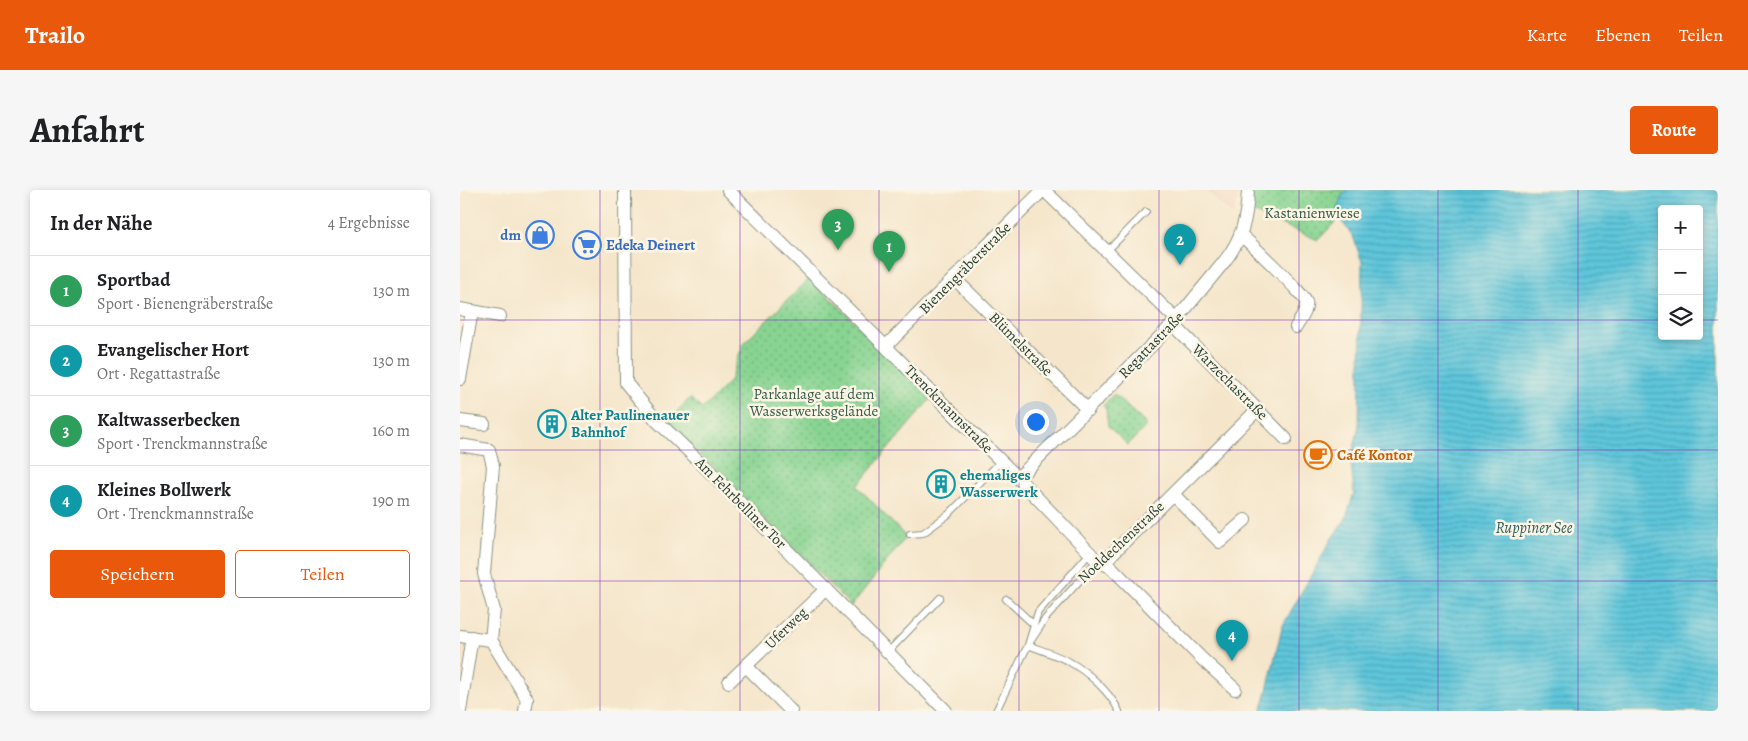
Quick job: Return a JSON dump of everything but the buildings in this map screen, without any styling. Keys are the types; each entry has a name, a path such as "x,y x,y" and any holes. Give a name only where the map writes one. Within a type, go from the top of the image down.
{"street":[{"name":"Am Fehrbelliner Tor","path":"625,190 626,383 657,421 702,464 946,711"},
{"name":"Trenckmannstraße","path":"728,190 1018,478 1093,557 1111,567 1202,659 1235,689"},
{"name":"Bienengräberstraße","path":"886,346 1044,190"},
{"name":"Warzechastraße","path":"1044,190 1175,322 1286,439"},
{"name":"Regattastraße","path":"1018,478 1175,322 1231,253 1241,235 1248,210 1248,190"},
{"path":"1241,235 1256,247 1279,273 1305,297 1306,307 1296,327"},
{"name":"Blümelstraße","path":"954,278 1088,410"},
{"path":"460,380 466,310 500,316"},
{"name":"Noeldechenstraße","path":"1093,557 1109,557 1258,410"},
{"path":"460,421 484,424"},
{"path":"460,445 488,450 493,466 484,574 494,610 491,640 527,699 525,711"},
{"name":"Noeldechenstraße","path":"1173,494 1220,542 1245,520"},
{"name":"Uferweg","path":"729,682 826,589"},
{"path":"460,711 466,636 491,640"},
{"path":"746,666 791,711"}],"lane":[{"path":"1106,252 1146,212"},
{"path":"910,534 923,533 948,514 1001,461"},
{"name":"Noeldechenstraße","path":"1028,644 1038,612 1093,557"},
{"name":"Noeldechenstraße","path":"1028,644 1093,557"},
{"path":"888,652 940,598"},
{"path":"1006,599 1034,625"},
{"path":"996,711 1028,644 1069,662 1089,675 1110,696 1118,711"}],"shaded area":[{"path":"1206,190 1239,190 1233,216"}],"green space":[{"name":"Kastanienwiese","path":"1248,190 1347,190 1337,209 1339,218 1318,240 1248,210"},
{"name":"Parkanlage auf dem Wasserwerksgelände","path":"810,278 932,397 857,486 906,537 851,606 667,422 690,398 702,409 730,381 740,352 744,348 741,346"},
{"path":"1114,394 1147,425 1128,445 1108,426 1106,409 1103,406"}],"water":[{"name":"Ruppiner See","path":"1347,190 1718,190 1718,711 1261,711 1282,627 1332,538 1345,520 1354,493 1351,462 1359,425 1362,262 1353,236 1339,218 1337,209 1342,195"}],"place":[{"name":"dm","path":"540,235"},
{"name":"Edeka Deinert","path":"587,245"},
{"name":"Kaltwasserbecken","path":"838,250"},
{"name":"Evangelischer Hort","path":"1180,265"},
{"name":"Sportbad","path":"889,272"},
{"name":"Alter Paulinenauer Bahnhof","path":"552,424"},
{"name":"Café Kontor","path":"1318,455"},
{"name":"ehemaliges Wasserwerk","path":"941,484"},
{"name":"Kleines Bollwerk","path":"1232,661"}]}
